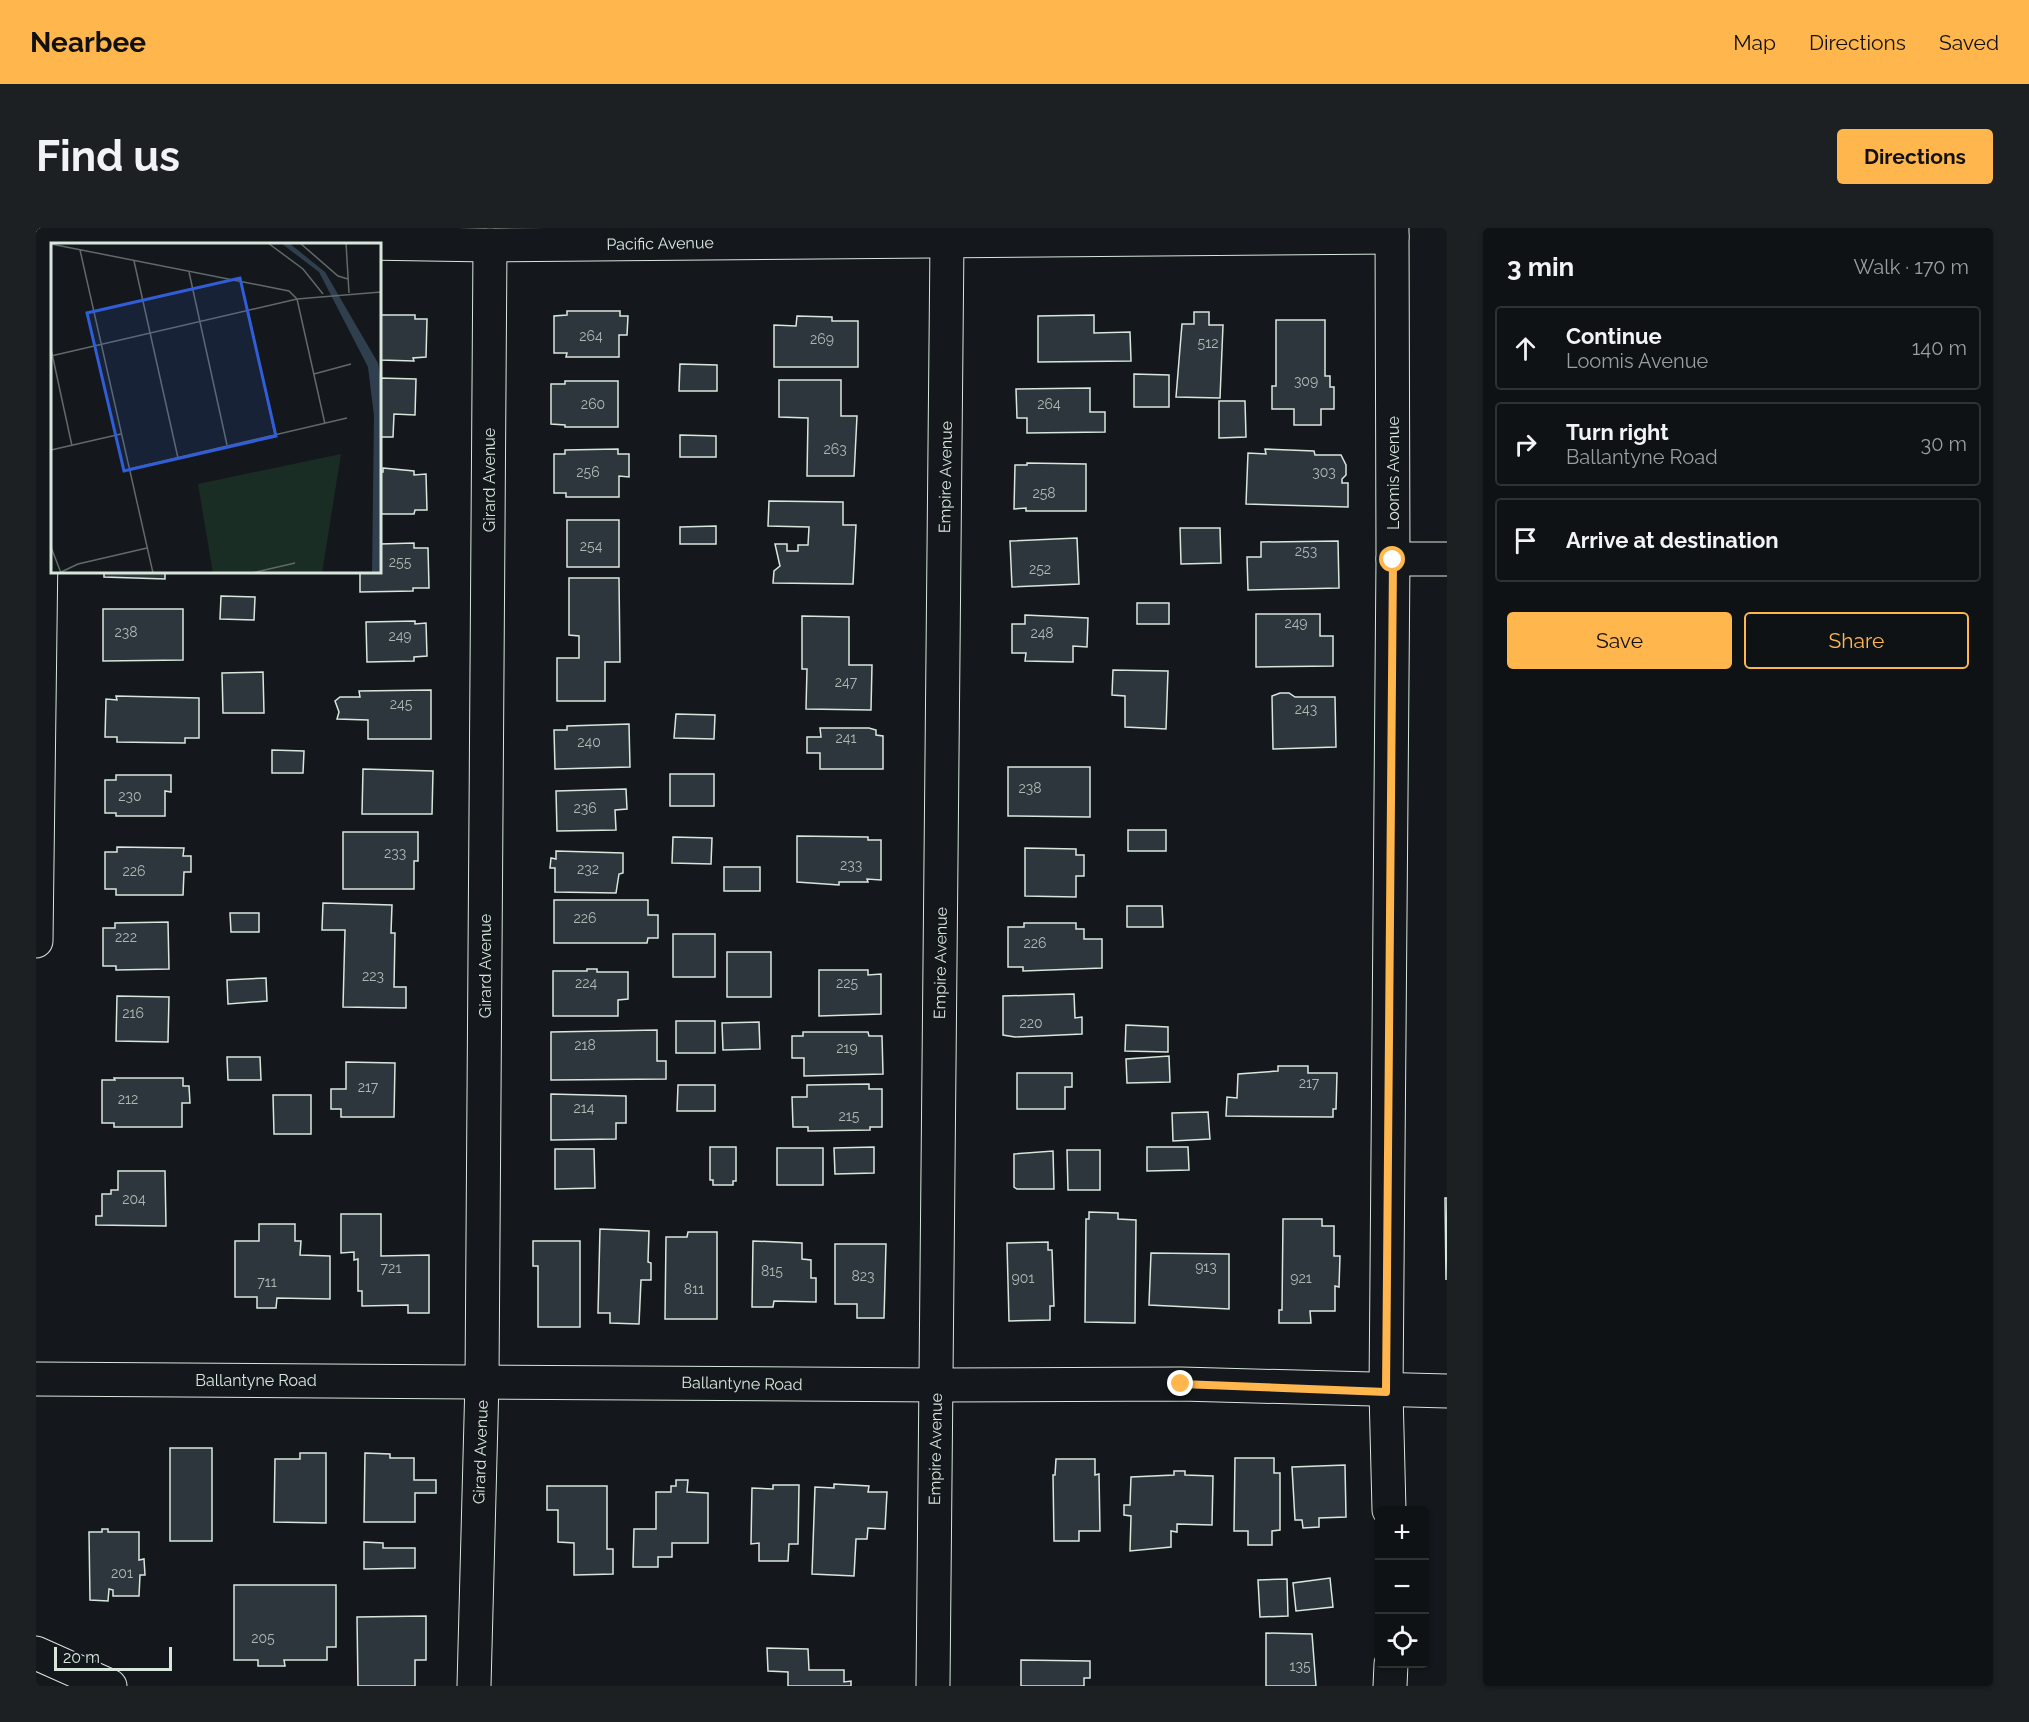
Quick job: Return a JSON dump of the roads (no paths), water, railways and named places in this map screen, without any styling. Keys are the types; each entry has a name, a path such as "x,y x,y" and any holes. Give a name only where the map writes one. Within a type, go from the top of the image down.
{"street":[{"name":"Pacific Avenue","path":"381,243 490,245 947,240 1392,232"},
{"name":"Loomis Avenue","path":"1389,1506 1386,1392 1393,560 1392,232"},
{"name":"Pacific Avenue","path":"41,238 362,243"},
{"path":"36,941 41,238"},
{"name":"Empire Avenue","path":"933,1686 947,240"},
{"name":"Girard Avenue","path":"474,1686 482,1381 490,245"},
{"path":"1393,560 1447,559"},
{"name":"Ballantyne Road","path":"36,1379 936,1385 1181,1384 1386,1392 1447,1391"},
{"path":"36,1653 110,1686"},
{"path":"1390,1686 1391,1668"}]}
